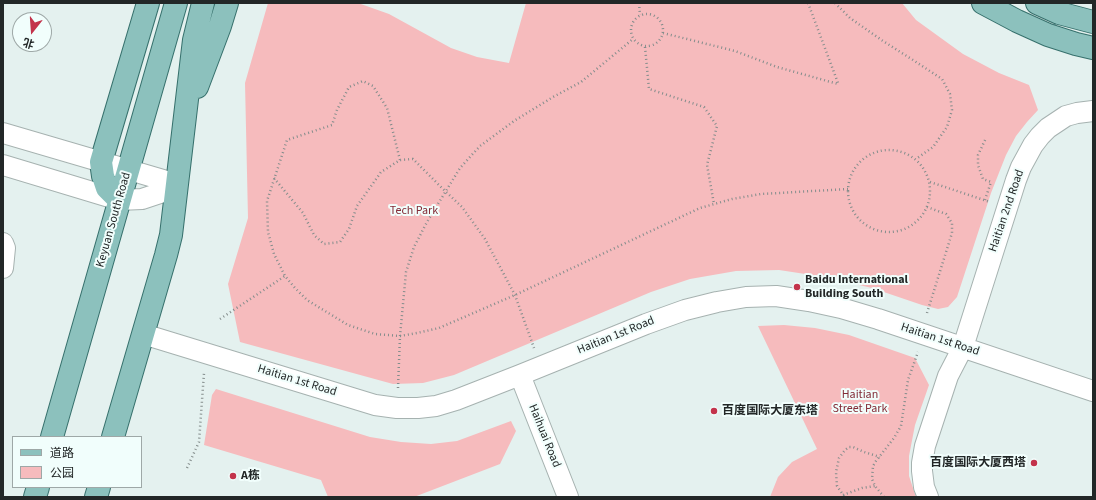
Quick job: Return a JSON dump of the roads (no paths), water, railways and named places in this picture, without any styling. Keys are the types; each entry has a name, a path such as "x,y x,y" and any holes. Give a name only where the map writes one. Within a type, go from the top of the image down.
{"main road":[{"path":"119,200 108,188 103,176 101,162 148,3"},
{"name":"Keyuan South Road","path":"52,436 176,3"},
{"path":"113,436 166,255 172,228 194,40 203,3"},
{"path":"184,122 220,26 227,3"},
{"path":"983,3 1016,21 1048,35 1093,48"},
{"path":"1037,3 1059,12 1093,22"}],"street":[{"name":"Haitian 2nd Road","path":"928,497 924,487 922,472 925,446 948,376 962,347 1016,180 1033,145 1048,128 1066,116 1093,111"},
{"path":"3,134 177,184"},
{"path":"3,165 119,200 142,199 163,192 177,184"},
{"path":"3,243 5,248 3,268"},
{"name":"Haitian 1st Road","path":"143,334 375,404 397,408 418,408 436,406 456,400 646,324 685,310 746,297 776,296 841,308 878,319 1093,391"},
{"name":"Haihuai Road","path":"520,375 568,497"}],"place":[{"name":"Baidu International Building South","path":"797,287"},
{"name":"百度国际大厦东塔","path":"714,411"},
{"name":"百度国际大厦西塔","path":"1034,463"},
{"name":"A栋","path":"233,476"}],"park label":[{"name":"Tech Park","path":"414,211"},
{"name":"Haitian Street Park","path":"860,402"}]}
